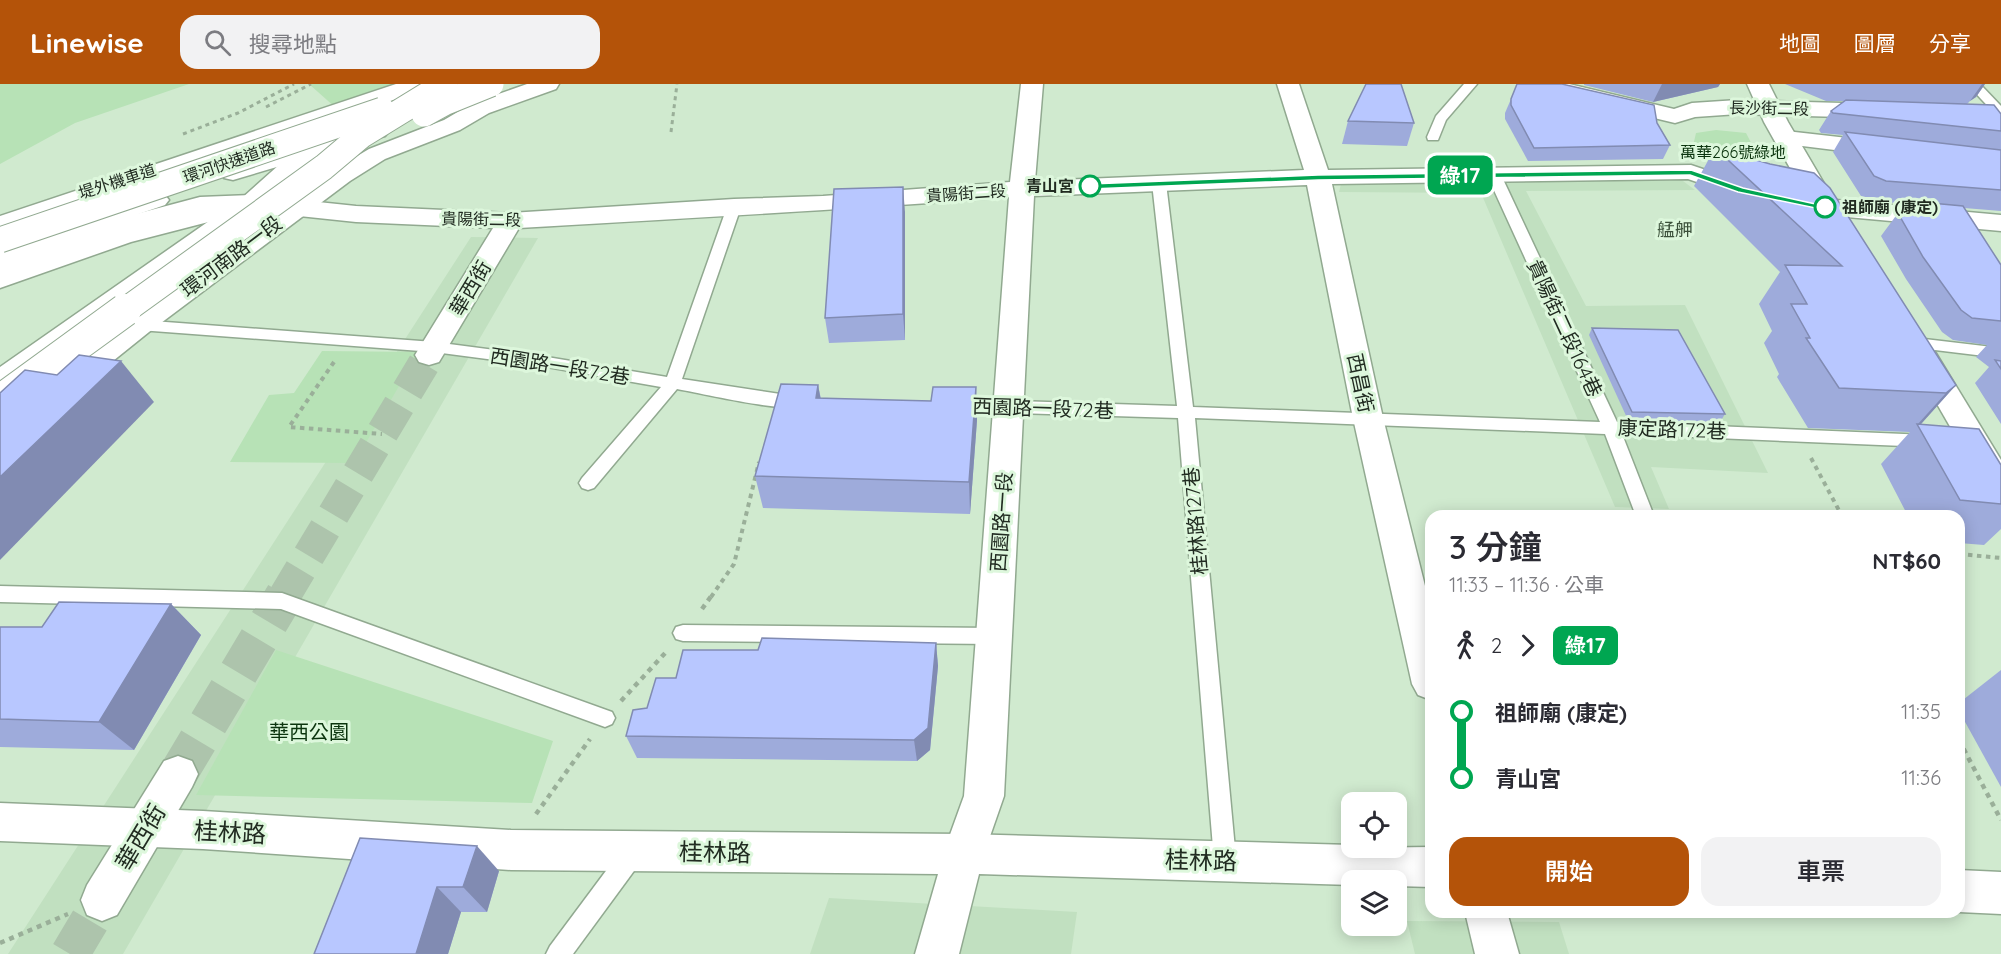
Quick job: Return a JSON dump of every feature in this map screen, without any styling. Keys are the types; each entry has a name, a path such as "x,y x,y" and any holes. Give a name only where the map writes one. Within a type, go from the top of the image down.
{"main road":[{"name":"堤外機車道","path":"0,222 404,84"},
{"name":"環河快速道路","path":"0,222 418,84"},
{"path":"0,401 325,156 445,84"},
{"name":"環河快速道路","path":"0,240 457,84"},
{"path":"0,254 266,162 325,156 491,84"},
{"name":"環河南路一段","path":"0,435 138,325 294,208 377,154 452,125 481,108 548,84"},
{"name":"西園路一段","path":"937,954 964,854 984,796 1022,189 1032,84"},
{"name":"西昌街","path":"1288,84 1318,177 1368,418 1425,659"},
{"name":"長沙街二段","path":"1541,84 1675,116 1692,110 1738,107 1898,111"},
{"path":"1758,84 1825,207 1844,233"},
{"name":"環河南路一段","path":"0,381 251,203 289,169 444,113 481,108"},
{"path":"1967,115 2001,115"},
{"path":"1675,116 1663,129 1669,145 1691,172"},
{"path":"1786,138 1911,152"},
{"name":"貴陽街二段","path":"251,203 356,214 510,221 734,207 823,204 1022,189 1159,183 1318,177 1691,172 1741,190 1825,207 2001,223"},
{"path":"0,266 100,231 200,205 251,203"},
{"path":"0,280 122,236 251,203"},
{"name":"華西街","path":"432,351 510,221"},
{"path":"1909,333 1958,442 2001,487"},
{"name":"華西街","path":"102,900 178,774"},
{"name":"桂林路","path":"0,822 146,828 511,850 964,854 1425,867"},
{"path":"1965,891 2001,893"},
{"path":"1488,918 1497,954"}],"lane":[{"path":"1433,137 1440,119 1471,84"},
{"path":"1974,84 2001,115"},
{"name":"貴陽街二段164巷","path":"1494,175 1611,427 1643,510"},
{"name":"桂林路127巷","path":"1159,183 1186,413 1225,860"},
{"path":"588,483 672,384 734,207"},
{"name":"西園路一段72巷","path":"138,325 349,339 432,351 547,362 779,401 814,402"},
{"path":"1909,333 2001,353"},
{"name":"西園路一段72巷","path":"940,405 1368,418"},
{"name":"康定路172巷","path":"1368,418 1958,442"},
{"path":"0,594 282,601 605,718"},
{"path":"683,633 994,636"},
{"path":"558,954 636,851"}],"path":[{"path":"176,137 238,113 294,84"},
{"path":"671,132 677,84"},
{"path":"349,339 289,427 382,434"},
{"path":"1798,434 1839,510"},
{"path":"1965,555 2001,558"},
{"path":"1965,751 2001,820"},
{"path":"0,943 102,900"}],"shaded area":[{"path":"1679,178 1695,190 1526,191 1586,306 1685,305 1768,473 1651,467 1669,509 1615,507 1481,193 1339,192 1341,184"},
{"path":"471,237 538,238 123,954 8,954"},
{"path":"829,898 1077,912 1071,954 810,954"},
{"path":"1407,921 1559,922 1569,954 1415,954"}],"green space":[{"path":"0,84 189,84 75,123 0,164"},
{"path":"309,84 402,84 336,108"},
{"name":"萬華266號綠地","path":"1716,130 1746,133 1771,181 1728,172 1709,163 1693,146 1696,133"},
{"path":"322,351 419,352 354,463 230,462 269,395 294,393"},
{"name":"華西公園","path":"276,650 553,741 532,803 196,795"}],"building":[{"path":"1366,84 1401,84 1414,123 1348,121"},
{"path":"1517,84 1562,84 1654,105 1657,123 1670,145 1534,148 1511,105"},
{"path":"1846,100 1994,105 2001,114 2001,131 1831,111"},
{"path":"1845,132 2001,150 2001,190 1886,181 1874,176"},
{"path":"1715,148 1770,164 1814,173 1830,188 1956,385 1946,393 1839,388 1806,338 1810,338 1791,304 1807,304 1785,265 1842,266"},
{"path":"903,187 903,314 825,318 834,189"},
{"path":"1909,201 1963,206 2001,265 2001,321 1972,318 1961,310 1923,257 1898,213"},
{"path":"1592,328 1678,330 1725,414 1632,412"},
{"path":"79,355 121,361 0,477 0,393 25,370 57,375"},
{"path":"1995,360 2001,361 2001,369"},
{"path":"781,384 818,385 816,398 931,401 933,387 976,387 969,482 755,476"},
{"path":"1917,424 1979,429 2001,465 2001,504 1960,500"},
{"path":"59,602 171,604 99,722 0,719 0,627 42,627"},
{"path":"762,638 936,643 928,728 914,740 626,736 633,710 647,708 656,678 676,678 683,650 758,650"},
{"path":"360,838 477,846 463,887 437,887 416,954 314,954"}],"tunnel":[{"path":"284,597 429,355"},
{"path":"178,774 285,595"},
{"path":"70,954 102,900"}],"bus line":[{"name":"綠17","path":"1090,186 1318,177 1691,172 1741,190 1825,207"}],"place":[{"name":"青山宮","path":"1090,186"},
{"name":"祖師廟 (康定)","path":"1825,207"}],"district":[{"name":"艋舺","path":"1675,229"}]}
